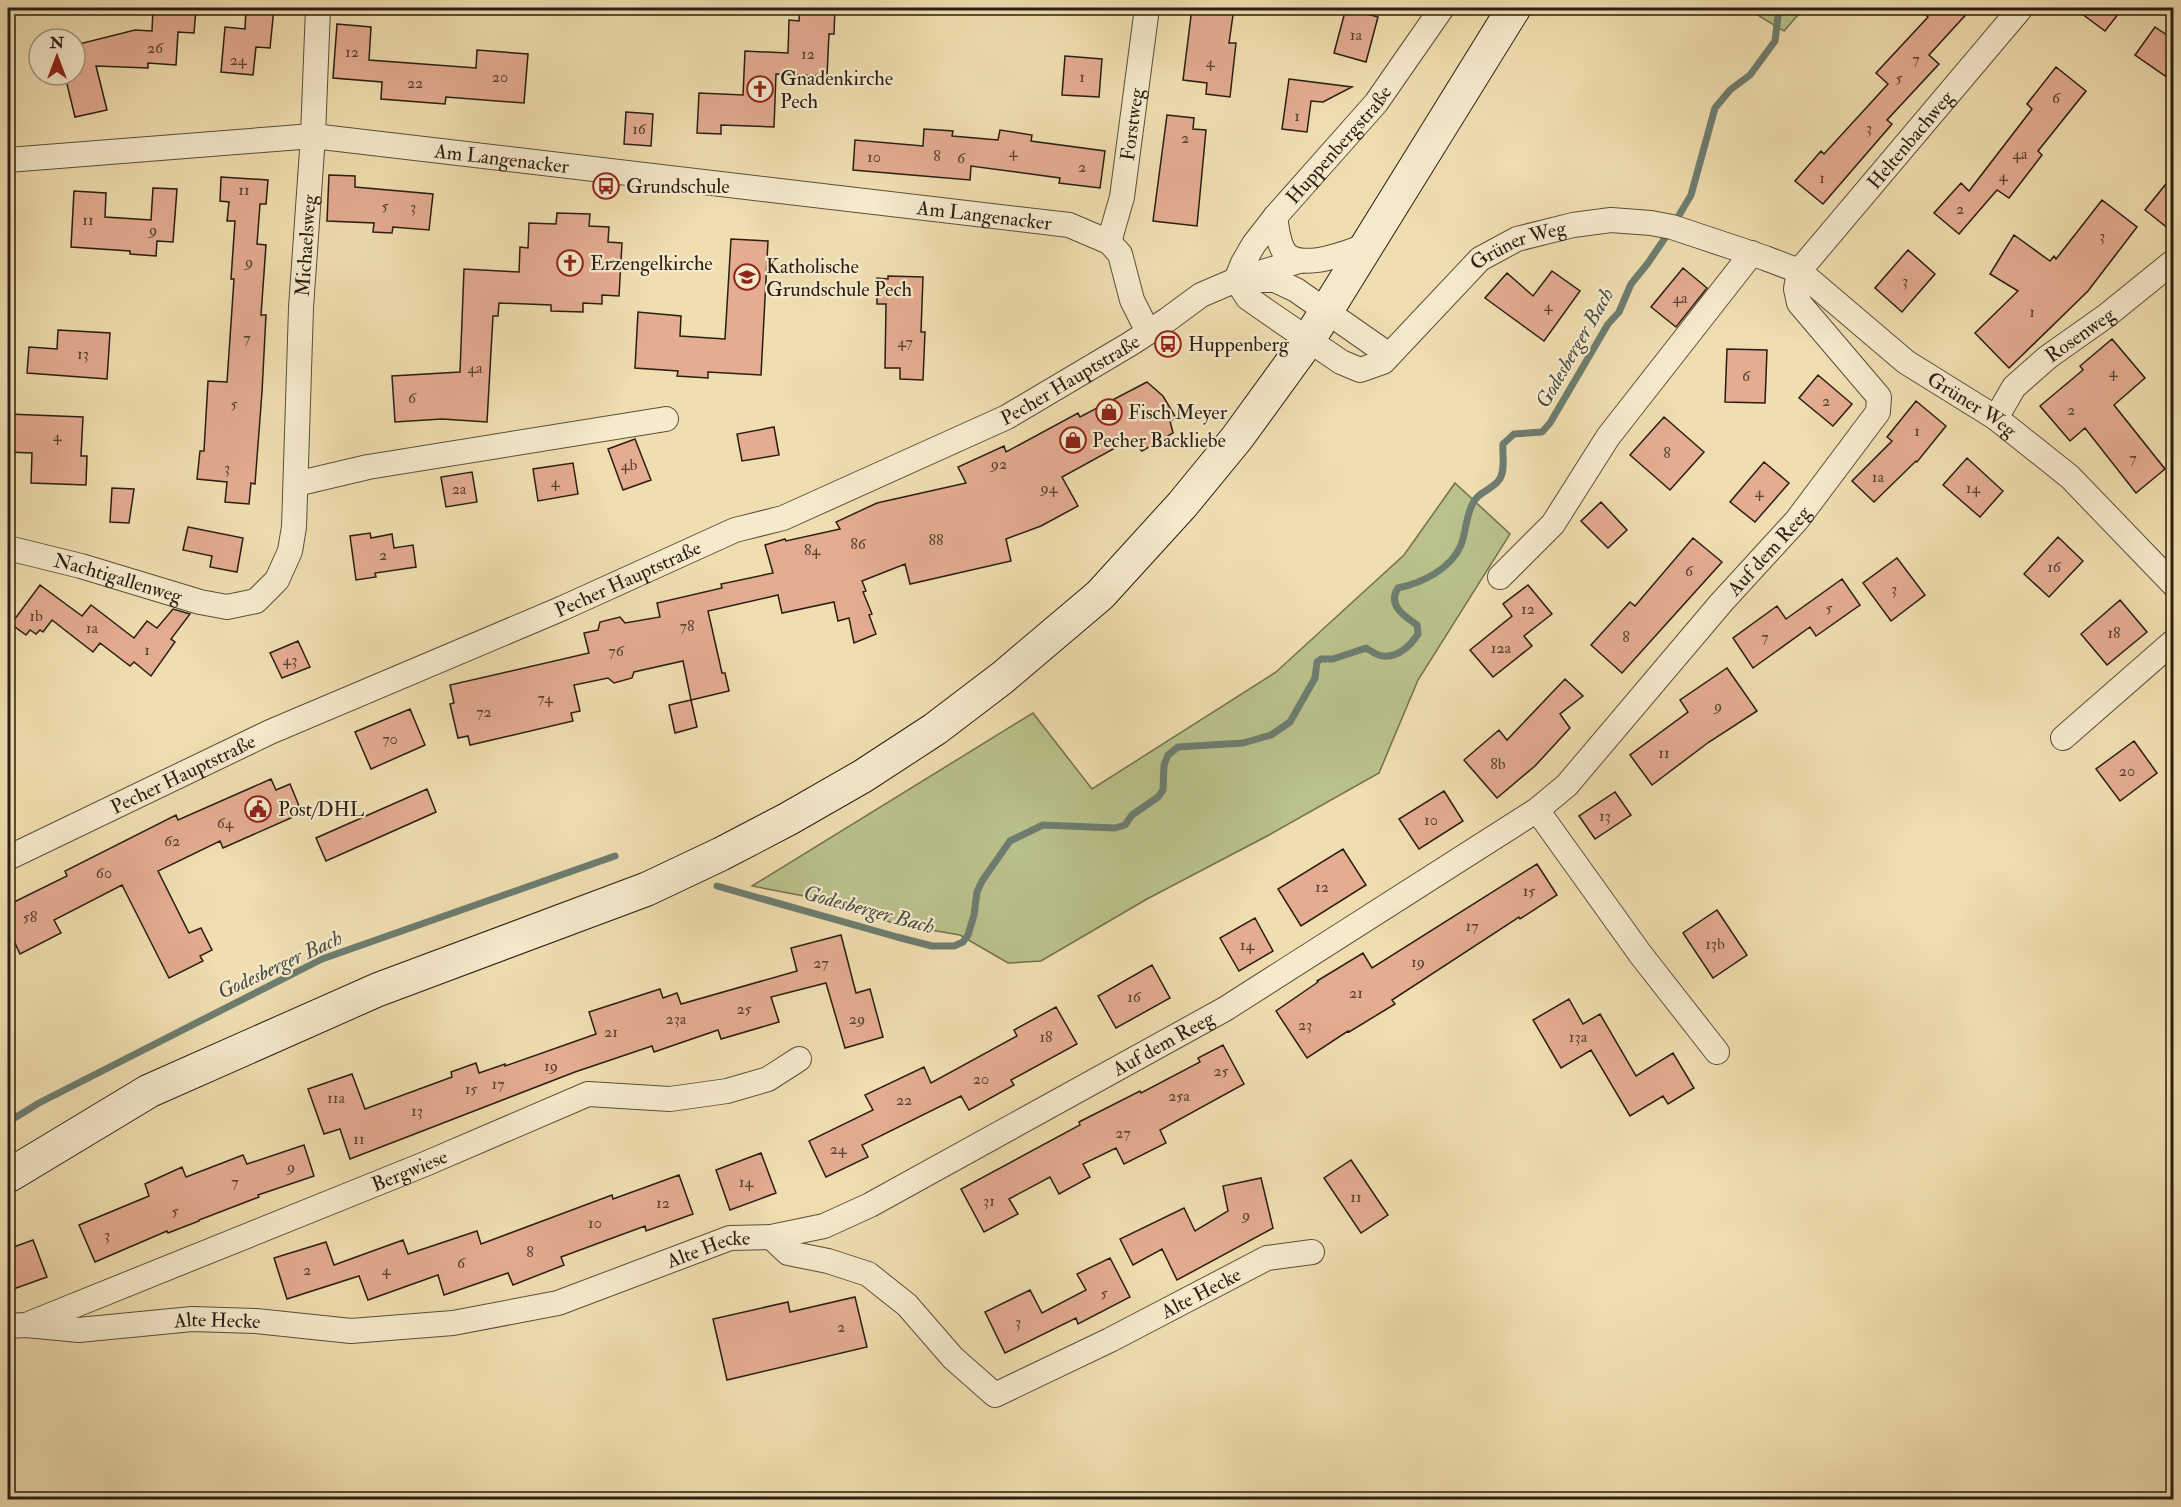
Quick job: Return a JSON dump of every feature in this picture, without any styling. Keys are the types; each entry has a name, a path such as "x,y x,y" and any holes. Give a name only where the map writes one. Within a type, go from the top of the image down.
{"main road":[{"path":"8,1176 149,1091 377,990 647,889 788,819 863,776 936,729 1002,678 1100,595 1182,505 1238,438 1309,339 1514,8"}],"street":[{"name":"Michaelsweg","path":"227,607 256,601 277,580 290,551 296,484 301,308 313,136 318,8"},
{"name":"Forstweg","path":"1110,242 1122,197 1147,8"},
{"name":"Huppenbergstraße","path":"1236,279 1254,244 1376,103 1442,8"},
{"name":"Heltenbachweg","path":"1798,271 2021,8"},
{"name":"Am Langenacker","path":"8,160 313,136 1069,225 1110,242"},
{"path":"1275,217 1280,241 1286,254 1299,261"},
{"name":"Grüner Weg","path":"1309,339 1341,362 1360,370 1383,362 1480,259 1517,239 1573,225 1611,220 1651,223 1692,233 1798,271 1906,362 1996,418 2070,477 2174,585"},
{"path":"1110,242 1120,254 1132,300 1148,332"},
{"name":"Pecher Hauptstraße","path":"8,858 270,732 553,613 735,531 783,518 1007,417 1148,332 1201,295 1236,279 1299,261 1345,254 1369,244"},
{"path":"1500,577 1552,524 1608,437 1752,253"},
{"name":"Rosenweg","path":"1996,418 2014,387 2048,357 2106,316 2174,261"},
{"name":"Auf dem Reeg","path":"771,1237 824,1226 870,1205 1225,1009 1537,810 1566,785 1721,603 1797,519 1878,412 1879,397 1800,303 1796,289 1798,271"},
{"path":"1236,279 1248,297 1309,339"},
{"name":"Pecher Hauptstraße","path":"1236,279 1275,280 1296,290 1326,312"},
{"path":"1326,312 1389,355"},
{"path":"296,484 368,467 666,419"},
{"name":"Nachtigallenweg","path":"8,548 81,566 200,602 227,607"},
{"path":"2063,738 2174,641"},
{"path":"1537,810 1620,927 1717,1052"},
{"name":"Bergwiese","path":"17,1326 425,1164 588,1094 670,1099 727,1091 768,1079 799,1059"},
{"name":"Alte Hecke","path":"17,1326 79,1330 192,1319 256,1321 351,1331 453,1323 558,1303 730,1238 771,1237 788,1253 828,1261 868,1274 907,1305 953,1358 995,1395 1110,1340 1267,1258 1312,1252"}],"green space":[{"path":"1746,8 1804,8 1784,31"},
{"path":"1455,483 1510,534 1418,680 1379,773 1269,835 1147,899 1041,961 1008,963 960,935 896,924 825,900 752,886 1033,713 1092,789 1276,672 1404,555"}],"building":[{"path":"153,8 196,8 194,33 178,32 176,65 148,63 148,68 96,66 107,110 75,117 68,87 87,87 87,42 135,30 152,31"},
{"path":"246,8 274,8 270,48 256,47 253,75 221,72 225,27 245,29"},
{"path":"800,8 835,8 834,34 829,34 827,76 776,74 774,127 721,125 721,134 697,133 699,93 743,95 745,51 788,53 789,20 799,21"},
{"path":"1192,8 1234,8 1229,43 1236,43 1230,97 1206,94 1207,83 1183,80"},
{"path":"1346,8 1378,17 1366,62 1334,53"},
{"path":"1917,8 1972,8 1929,55 1939,64 1887,120 1892,124 1823,204 1795,181 1821,151 1824,154 1888,84 1876,73 1928,17"},
{"path":"2074,8 2123,8 2105,31"},
{"path":"337,24 371,27 369,60 476,68 477,50 528,54 524,103 446,97 445,104 381,99 382,82 333,78"},
{"path":"2155,27 2174,40 2174,82 2135,55"},
{"path":"1065,56 1102,59 1099,97 1062,95"},
{"path":"2056,67 2086,91 2038,151 2042,155 2009,198 1997,190 1959,234 1934,213 1961,183 1969,191 2032,109 2027,104"},
{"path":"1289,79 1352,87 1323,102 1311,101 1307,132 1282,129"},
{"path":"626,112 653,114 651,146 624,144"},
{"path":"1167,115 1194,118 1193,129 1206,130 1197,226 1153,221"},
{"path":"924,129 953,131 952,136 998,140 1000,130 1032,135 1031,141 1105,151 1100,188 1059,183 1060,178 971,166 970,180 853,170 855,140 923,146"},
{"path":"2174,174 2174,233 2145,210"},
{"path":"329,175 355,176 355,187 433,194 429,230 393,227 392,233 373,232 374,223 327,221"},
{"path":"221,177 268,180 266,204 260,204 257,244 266,245 261,315 266,315 255,484 251,483 249,504 225,502 227,482 197,479 200,451 204,451 208,381 227,382 234,279 231,279 235,221 227,221 229,202 220,201"},
{"path":"153,188 177,189 173,242 157,241 156,256 130,254 130,251 71,247 74,191 106,193 105,217 151,220"},
{"path":"2102,200 2137,227 2088,291 2009,368 1975,333 2018,291 1990,274 2014,235 2050,261 2054,256 2056,259"},
{"path":"557,213 590,214 589,226 609,227 608,242 622,243 619,296 602,295 602,304 583,303 583,312 551,311 551,305 499,303 498,316 493,316 487,422 442,419 395,422 392,376 460,372 464,269 519,272 520,247 528,248 529,223 556,224"},
{"name":"Katholische Grundschule Pech","path":"731,239 768,241 761,375 708,372 708,378 677,376 678,371 635,368 638,312 681,316 680,336 725,339"},
{"path":"1908,250 1935,274 1902,312 1875,288"},
{"path":"1683,268 1707,288 1676,327 1651,307"},
{"path":"1552,271 1580,291 1544,341 1485,298 1507,273 1533,296"},
{"path":"888,276 923,277 921,332 925,332 923,380 900,379 900,368 885,368 886,304 877,304 877,278 888,279"},
{"path":"58,330 110,333 107,379 27,373 29,347 57,349"},
{"path":"2112,339 2145,378 2114,405 2165,469 2136,493 2085,428 2070,441 2040,406 2083,370 2080,366"},
{"path":"1727,349 1767,350 1765,403 1725,402"},
{"path":"1818,375 1852,404 1833,426 1799,398"},
{"path":"1147,382 1163,396 1176,418 1170,421 1173,433 1142,451 1132,441 1125,445 1124,443 1062,477 1078,506 1041,526 1006,539 1011,561 910,584 905,564 862,581 866,591 863,592 872,614 869,615 876,634 854,643 849,618 838,621 834,602 782,613 778,595 708,611 722,673 725,673 729,691 691,700 683,661 634,672 632,678 614,683 608,678 574,685 580,711 571,713 573,721 470,745 468,736 458,738 450,704 454,703 450,685 589,653 584,633 598,630 600,622 620,617 625,623 660,617 657,603 722,588 721,584 773,573 765,545 840,529 836,522 877,503 966,483 958,467 1004,446 1006,452 1078,413 1080,417"},
{"path":"1916,401 1946,426 1917,462 1874,502 1852,481 1892,441 1887,437"},
{"path":"8,414 83,417 81,456 87,456 86,485 31,483 32,453 8,452"},
{"path":"1664,417 1704,452 1670,490 1630,455"},
{"path":"774,427 779,455 742,461 737,434"},
{"path":"635,439 651,480 623,490 608,449"},
{"path":"1967,458 2003,491 1980,517 1943,485"},
{"path":"1764,462 1789,483 1755,522 1730,502"},
{"path":"573,463 578,494 538,501 533,469"},
{"path":"472,472 477,502 446,507 441,477"},
{"path":"112,488 134,489 129,523 110,522"},
{"path":"1601,502 1627,530 1608,548 1581,521"},
{"path":"188,527 243,538 237,572 210,567 212,556 183,550"},
{"path":"370,533 371,538 392,534 394,548 413,545 416,567 375,573 376,577 356,580 350,536"},
{"path":"2058,537 2083,561 2049,597 2024,574"},
{"path":"1693,538 1722,562 1622,673 1591,645 1630,602 1635,606"},
{"path":"1897,558 1925,595 1891,621 1863,583"},
{"path":"1842,579 1860,605 1816,636 1810,627 1753,668 1733,638 1777,606 1786,619"},
{"path":"40,585 82,616 91,605 134,638 147,621 157,628 173,609 190,614 171,639 175,642 151,676 134,662 130,666 100,643 93,652 52,620 43,632 40,630 36,634 30,630 26,635 11,624"},
{"path":"1528,585 1552,614 1524,636 1532,646 1493,677 1470,650 1512,616 1503,604"},
{"path":"2120,600 2147,632 2107,665 2081,634"},
{"path":"298,641 310,667 282,678 270,653"},
{"path":"1727,668 1757,711 1709,742 1652,785 1630,755 1688,712 1680,700"},
{"path":"1565,679 1583,696 1560,714 1570,728 1535,766 1497,798 1464,760 1499,730 1507,740"},
{"path":"691,700 697,727 675,733 669,705"},
{"path":"410,709 425,745 371,769 355,732"},
{"path":"2134,741 2157,773 2120,801 2096,769"},
{"path":"271,779 276,790 290,784 302,813 223,848 220,841 158,871 189,933 201,928 212,950 200,956 203,961 169,978 122,885 54,920 61,933 20,954 8,928 8,905 67,876 65,871 176,815 178,820"},
{"path":"427,789 436,812 326,861 316,838"},
{"path":"1444,791 1463,821 1419,849 1399,819"},
{"path":"1615,792 1631,815 1595,839 1579,816"},
{"path":"1343,849 1366,885 1301,926 1278,889"},
{"path":"1537,864 1557,895 1520,919 1519,917 1392,1000 1395,1004 1307,1058 1276,1011 1317,981 1363,953 1372,968"},
{"path":"1717,910 1747,955 1713,978 1683,933"},
{"path":"1255,918 1273,951 1239,971 1220,938"},
{"path":"841,935 856,993 870,989 883,1037 845,1048 826,983 771,997 779,1022 721,1039 718,1030 654,1052 652,1046 575,1072 350,1159 340,1129 324,1134 308,1089 352,1074 365,1109 452,1077 451,1072 476,1063 479,1073 596,1034 589,1012 660,989 663,998 677,993 681,1004 797,971 791,948"},
{"path":"1152,965 1170,998 1116,1028 1098,996"},
{"path":"1569,999 1583,1024 1600,1014 1636,1076 1673,1053 1694,1088 1668,1104 1663,1096 1630,1116 1591,1050 1561,1068 1533,1020"},
{"path":"1056,1007 1077,1044 1011,1080 1014,1085 969,1110 961,1096 862,1145 868,1157 826,1177 809,1141 873,1110 865,1095 924,1067 931,1083 1017,1036 1014,1030"},
{"path":"1223,1045 1244,1084 1160,1130 1166,1143 1124,1164 1116,1148 1083,1164 1090,1177 1059,1194 1050,1177 1009,1199 1018,1214 984,1232 961,1189 1080,1125 1079,1122 1200,1062 1198,1058"},
{"path":"304,1145 314,1176 258,1195 259,1197 168,1233 167,1231 95,1262 79,1225 149,1196 145,1184 182,1167 186,1177 243,1155 247,1164"},
{"path":"761,1153 776,1193 730,1210 716,1170"},
{"path":"1351,1160 1388,1215 1361,1233 1324,1178"},
{"path":"679,1175 693,1214 646,1231 645,1226 561,1257 564,1265 513,1285 508,1273 444,1295 438,1275 368,1300 359,1276 287,1299 274,1258 326,1242 334,1265 403,1240 408,1254 477,1231 481,1244 612,1195 613,1199"},
{"path":"1261,1178 1273,1228 1177,1280 1162,1249 1133,1265 1120,1239 1184,1208 1195,1231 1228,1211 1223,1186"},
{"path":"33,1240 47,1277 8,1291 8,1249"},
{"path":"1110,1258 1130,1297 1078,1324 1076,1318 1005,1353 985,1312 1030,1290 1042,1313 1086,1290 1077,1274"},
{"path":"855,1297 867,1347 727,1380 713,1319 788,1302 790,1312"}],"waterway":[{"name":"Godesberger Bach","path":"1675,222 1691,195 1715,108 1730,90 1750,75 1775,41 1779,8"},
{"path":"2160,8 2174,12"},
{"name":"Godesberger Bach","path":"717,886 932,946 954,946 963,942 968,935 977,892 1010,841 1043,825 1115,828 1125,825 1132,815 1158,797 1163,790 1164,765 1168,755 1178,747 1243,743 1271,735 1290,722 1315,678 1317,662 1321,659 1333,659 1366,648 1383,656 1394,655 1404,650 1418,634 1417,625 1398,610 1394,600 1398,588 1417,583 1435,574 1456,554 1461,545 1468,514 1474,501 1501,476 1503,444 1514,434 1542,432 1550,423 1608,324 1619,312 1631,284 1669,232"},
{"name":"Godesberger Bach","path":"8,1122 39,1103 322,959 615,856"}],"place":[{"name":"Gnadenkirche Pech","path":"760,89"},
{"name":"Grundschule","path":"606,186"},
{"name":"Erzengelkirche","path":"570,263"},
{"name":"Katholische Grundschule Pech","path":"747,277"},
{"name":"Huppenberg","path":"1168,344"},
{"name":"Fisch Meyer","path":"1109,412"},
{"name":"Pecher Backliebe","path":"1073,440"},
{"name":"Post/DHL","path":"258,809"}]}
